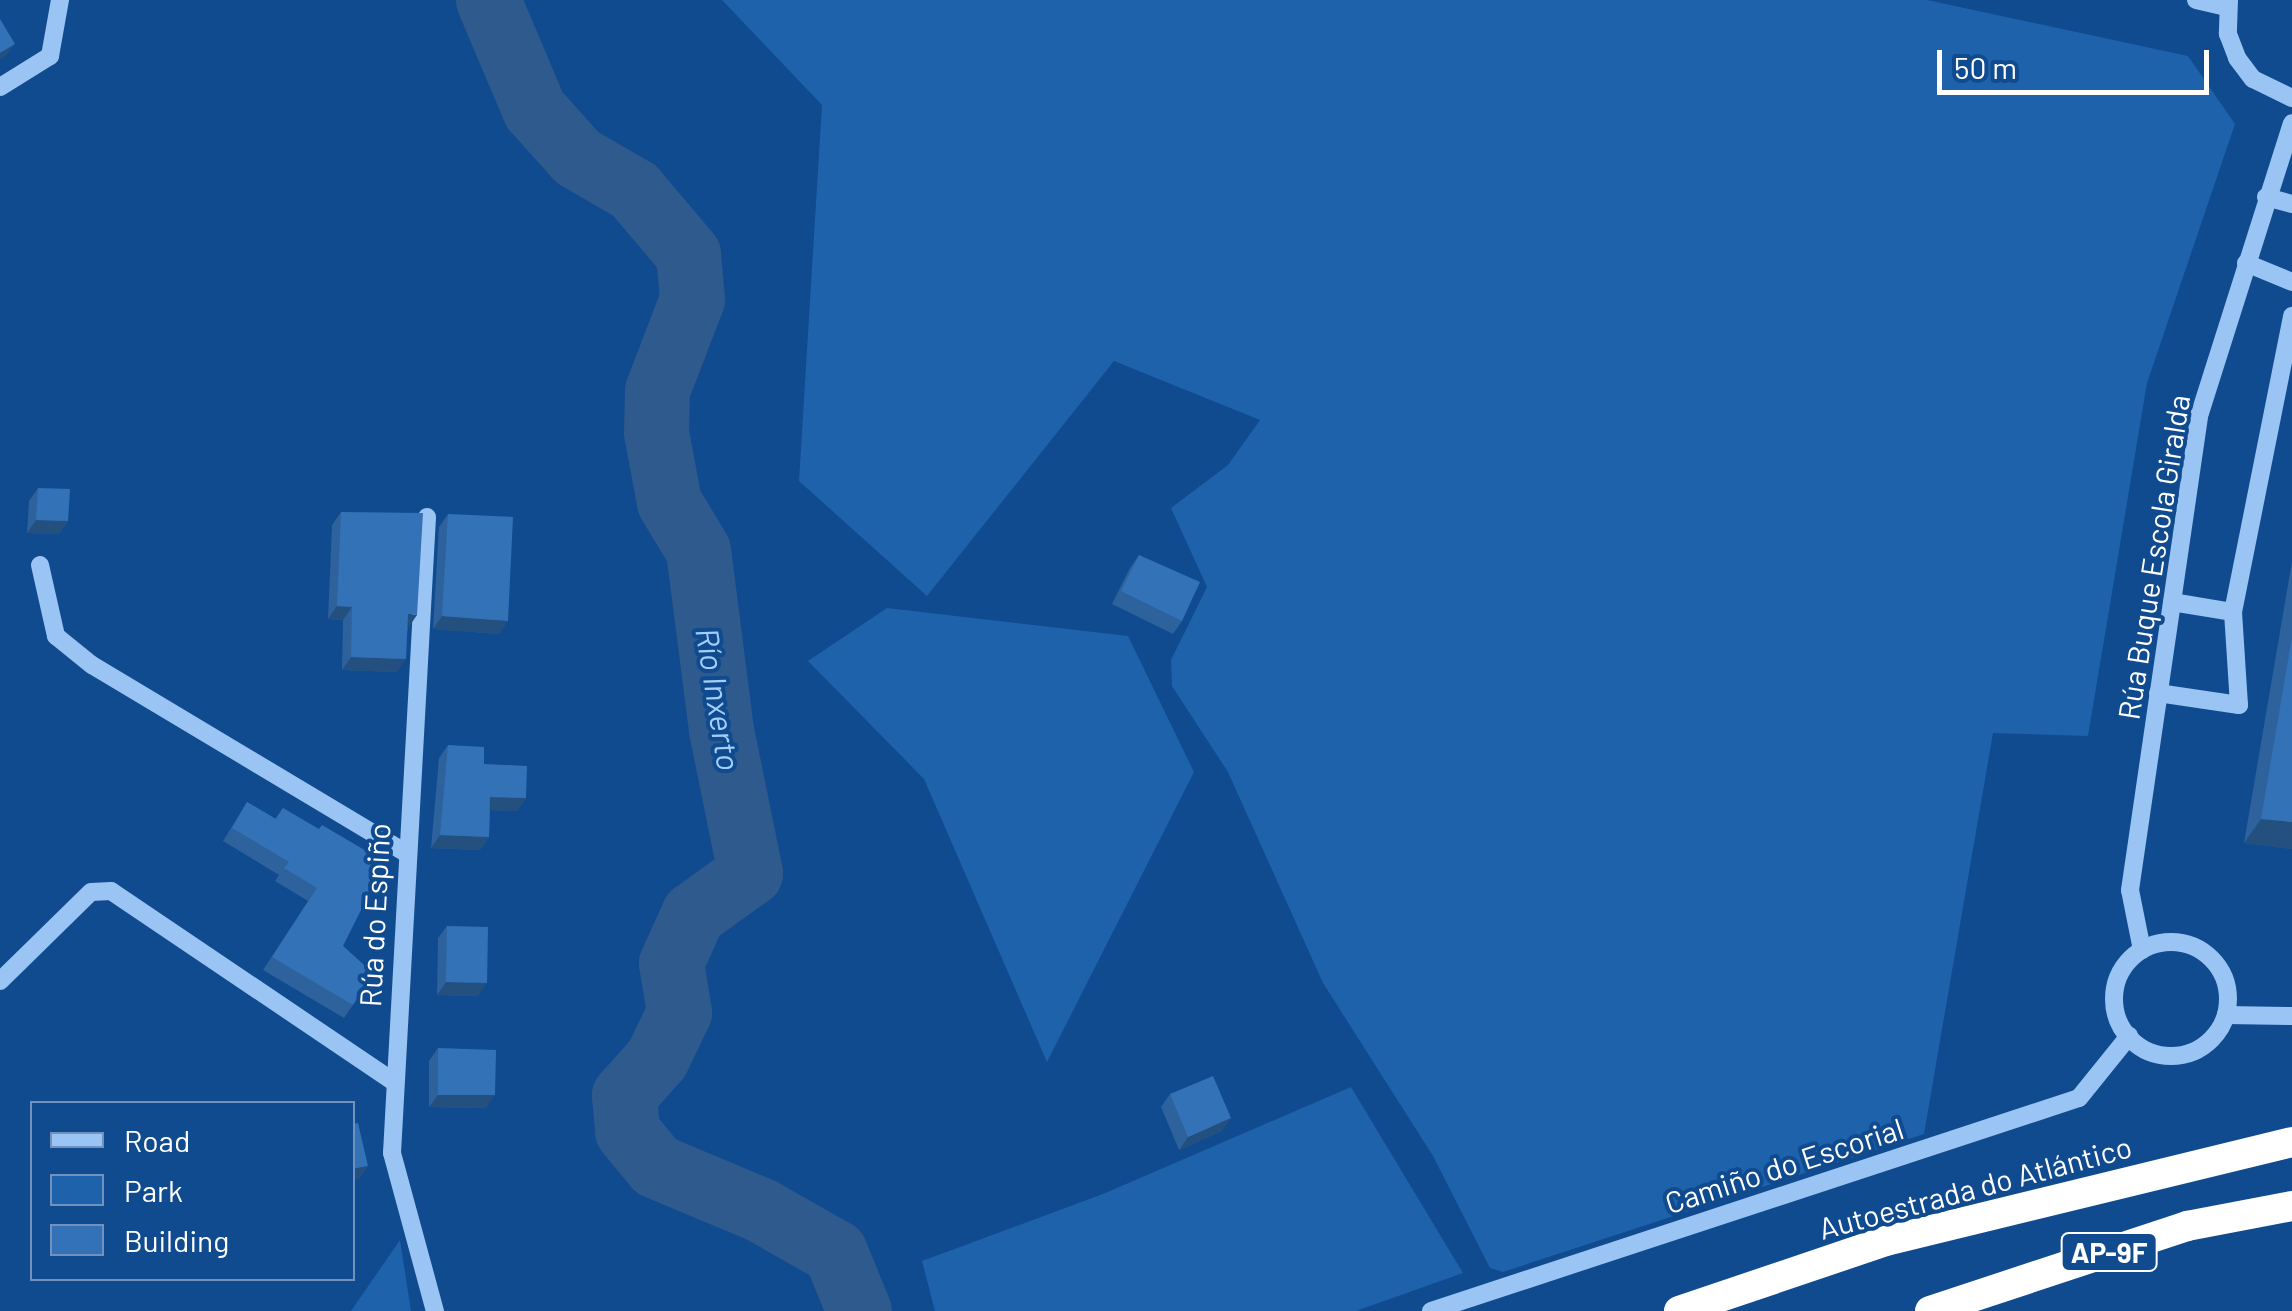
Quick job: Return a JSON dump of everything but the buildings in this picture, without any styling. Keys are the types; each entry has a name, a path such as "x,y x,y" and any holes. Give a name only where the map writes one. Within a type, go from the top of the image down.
{"highway":[{"name":"Autoestrada do Atlántico","path":"1680,1311 1886,1241 2292,1142"},
{"name":"AP-9F","path":"1930,1311 2187,1226 2292,1206"}],"street":[{"path":"0,87 50,56 60,0"},
{"path":"2196,0 2228,4 2236,58 2253,79 2292,98"},
{"name":"Rúa Buque Escola Giralda","path":"2142,950 2130,890 2200,413 2292,123"},
{"path":"2266,197 2292,204"},
{"path":"2246,263 2292,282"},
{"path":"2158,693 2239,706 2234,612 2292,316"},
{"name":"Rúa do Espiño","path":"427,516 404,852 392,1153 435,1311"},
{"path":"40,566 56,636 80,655 404,852"},
{"path":"2172,602 2234,612"},
{"path":"0,982 92,892 111,892 394,1082"},
{"path":"2169,941 2210,956 2228,991 2226,1015 2218,1033 2181,1055 2154,1054 2128,1036 2113,994 2118,974 2142,950 2169,941"},
{"path":"2226,1015 2292,1016"},
{"name":"Camiño do Escorial","path":"1432,1311 2079,1098 2128,1036"}],"green space":[{"path":"722,0 1927,0 2188,56 2235,124 2147,383 2088,736 1993,733 1924,1134 1503,1272 1490,1268 1433,1156 1323,983 1228,772 1172,686 1171,660 1207,587 1171,508 1228,465 1260,420 1114,361 927,596 799,481 822,105"},
{"path":"887,608 1128,636 1194,772 1047,1062 924,779 808,661"},
{"path":"1351,1087 1463,1273 1356,1311 935,1311 922,1261 1103,1194"},
{"path":"400,1240 411,1311 351,1311"}],"waterway":[{"name":"Río Inxerto","path":"488,0 534,109 577,157 634,190 688,254 692,299 657,390 656,432 669,502 698,550 721,730 750,873 693,914 671,963 679,1012 657,1058 624,1095 627,1131 656,1166 761,1210 835,1252 859,1311"}]}
